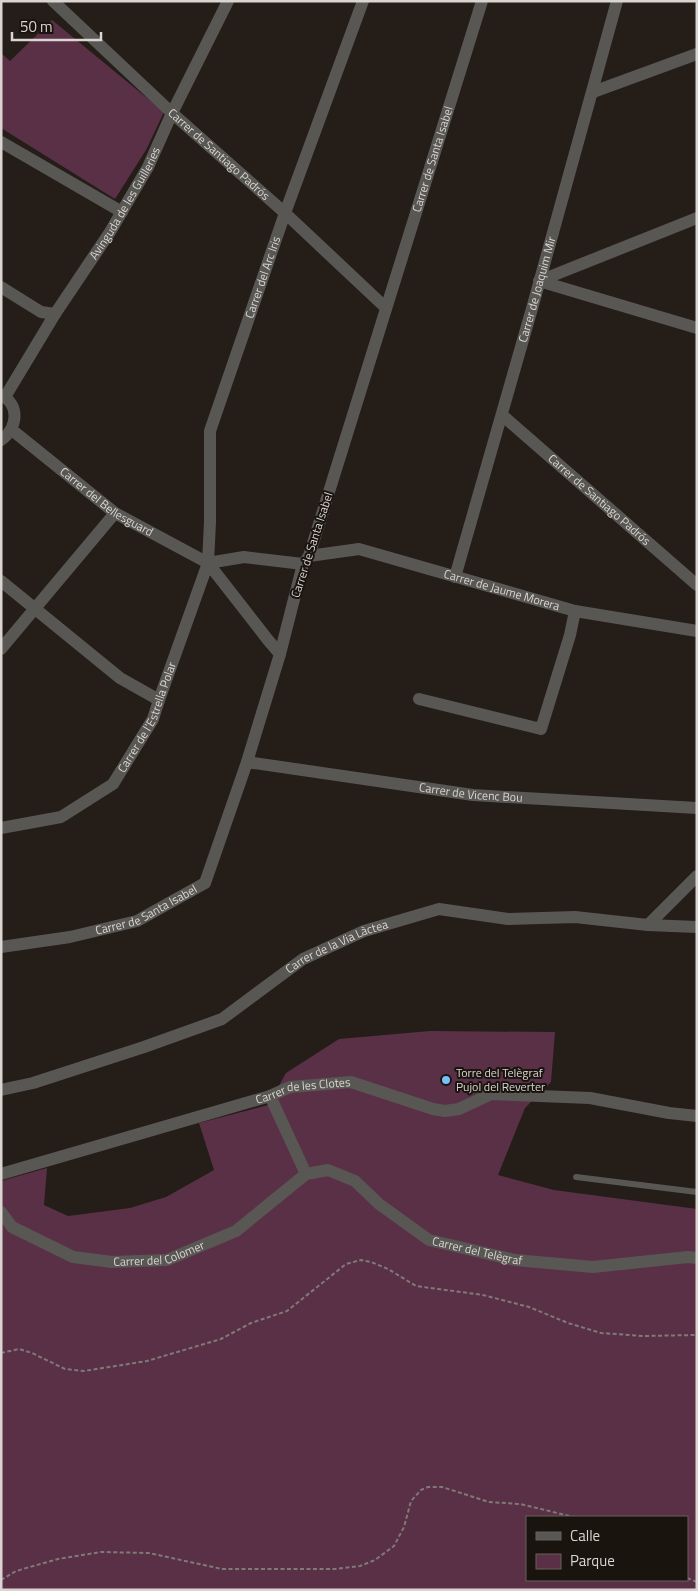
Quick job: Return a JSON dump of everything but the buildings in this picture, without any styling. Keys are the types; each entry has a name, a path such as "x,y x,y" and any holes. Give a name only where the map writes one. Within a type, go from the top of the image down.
{"street":[{"name":"Carrer de Santiago Padrós","path":"53,1 172,113 285,213 386,308"},
{"name":"Avinguda de les Guilleries","path":"3,396 122,212 148,168 172,113 228,1"},
{"name":"Carrer del Arc Iris","path":"208,563 210,431 285,213 363,1"},
{"name":"Carrer de Santa Isabel","path":"1,947 70,937 137,921 205,883 247,762 306,560 482,1"},
{"name":"Carrer de Joaquim Mir","path":"455,577 593,92 617,1"},
{"path":"593,92 697,54"},
{"path":"1,142 122,212"},
{"path":"539,281 697,218"},
{"path":"539,281 697,328"},
{"path":"1,287 41,312 55,314"},
{"path":"1,440 12,430 15,421 14,409 3,396"},
{"name":"Carrer de Santiago Padrós","path":"502,415 697,585"},
{"name":"Carrer del Bellesguard","path":"12,430 115,513 208,563 280,654"},
{"path":"1,649 115,513"},
{"name":"Carrer de Jaume Morera","path":"306,560 359,549 575,611 697,631"},
{"path":"208,563 244,557 306,560"},
{"name":"Carrer de l'Estrella Polar","path":"1,828 61,817 114,784 153,719 158,700 208,563"},
{"path":"1,581 120,678 158,700"},
{"path":"419,699 541,729 570,635 575,611"},
{"name":"Carrer de Vicenc Bou","path":"247,762 473,794 697,808"},
{"path":"648,925 697,876"},
{"name":"Carrer de la Via Làctea","path":"1,1090 32,1084 222,1019 303,959 364,931 439,910 508,919 575,917 648,925 697,927"},
{"name":"Carrer de les Clotes","path":"1,1174 270,1096 290,1087 351,1082 433,1109 445,1111 459,1109 490,1094 590,1098 669,1113 697,1116"},
{"path":"270,1096 306,1174"},
{"name":"Carrer del Telègraf","path":"306,1174 328,1170 355,1181 379,1204 429,1240 515,1260 593,1267 688,1256 697,1258"},
{"name":"Carrer del Colomer","path":"1,1212 12,1227 73,1256 112,1262 167,1260 236,1231 306,1174"}],"lane":[{"path":"576,1176 697,1192"}],"path":[{"path":"1,1352 19,1349 66,1369 84,1371 147,1361 221,1339 250,1324 287,1311 346,1264 361,1260 388,1269 416,1286 483,1296 530,1307 568,1323 602,1333 643,1336 697,1335"},
{"path":"1,1580 16,1571 58,1559 101,1552 149,1553 222,1569 336,1569 360,1566 375,1560 394,1546 404,1527 412,1501 421,1490 428,1487 442,1487 488,1502 520,1504 570,1516"}],"green space":[{"path":"52,20 164,112 146,150 115,199 1,128 1,53 10,61"},
{"path":"430,1031 555,1032 551,1082 525,1108 498,1175 554,1190 697,1209 697,1590 1,1590 1,1181 47,1168 44,1205 68,1216 130,1208 166,1197 214,1170 199,1123 268,1105 286,1073 339,1039"}],"place":[{"name":"Torre del Telègraf Pujol del Reverter","path":"446,1080"}]}
